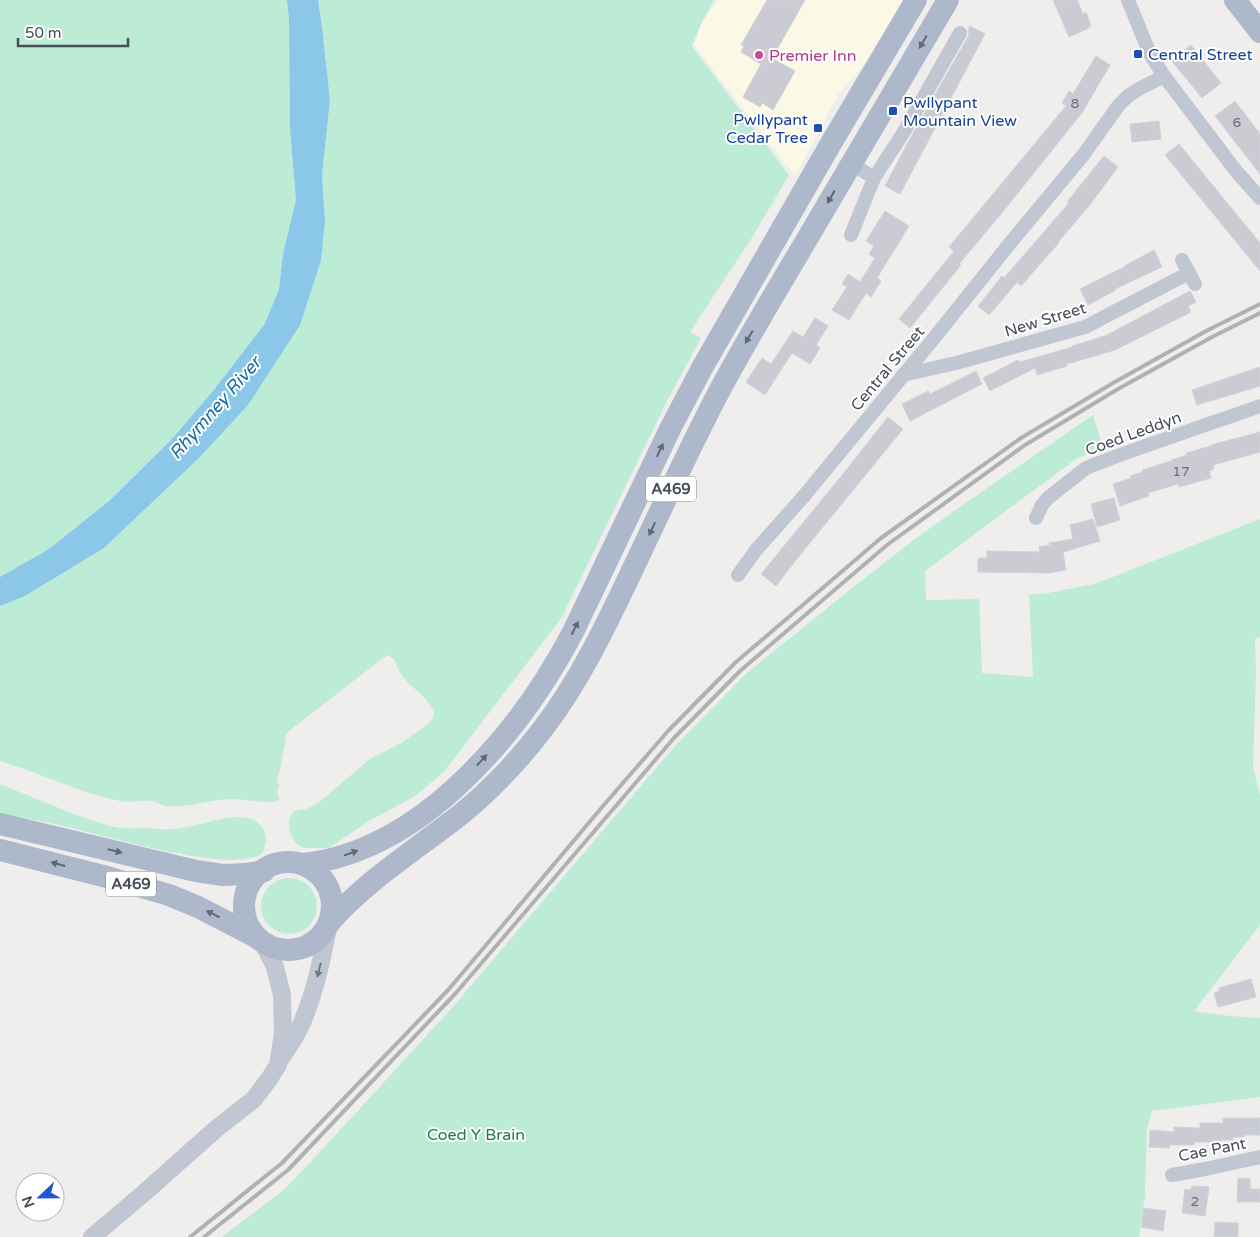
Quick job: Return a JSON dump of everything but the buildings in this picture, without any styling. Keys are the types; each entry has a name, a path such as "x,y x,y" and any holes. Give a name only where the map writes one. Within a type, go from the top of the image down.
{"main road":[{"name":"A469","path":"0,824 196,871 223,875 246,874 264,871 283,863 303,864 326,861 358,851 382,840 444,797 506,733 551,672 599,580 671,427 702,368 916,0"},
{"name":"A469","path":"0,850 107,877 184,900 271,947 280,950 290,950 311,944 347,903 368,884 482,796 516,761 542,730 564,698 603,632 676,477 735,362 948,0"},
{"path":"1235,0 1260,32"},
{"path":"303,864 317,872 327,886 331,905 329,923"},
{"path":"259,940 251,929 245,908 250,886 256,877 264,871"}],"street":[{"path":"1128,0 1150,54 1164,76 1236,171 1260,198"},
{"path":"851,235 874,178 905,130 960,32"},
{"name":"Central Street","path":"738,575 756,550 804,496 1084,154 1118,106 1137,90 1164,76"},
{"path":"851,163 874,178"},
{"name":"New Street","path":"903,375 960,362 1085,327 1192,278 1182,260"},
{"name":"Coed Leddyn","path":"1036,518 1048,498 1086,468 1260,406"},
{"path":"280,1059 296,1036 306,1012 318,974 329,923"},
{"path":"92,1237 216,1129 254,1099 278,1065 283,1033 282,995 275,968 259,940"},
{"name":"Cae Pant","path":"1172,1175 1260,1157"}],"shaded area":[{"path":"718,0 903,0 870,58 839,93 795,176 694,45 701,24"}],"green space":[{"path":"0,0 287,0 289,19 290,130 296,200 283,254 279,291 264,325 213,391 171,440 109,501 49,549 0,577"},
{"path":"318,0 714,0 692,46 789,175 753,236 690,332 701,338 668,399 562,617 444,772 415,796 369,821 329,848 304,848 293,839 289,829 289,819 294,811 306,809 318,803 370,759 401,743 427,725 433,718 434,712 426,699 406,681 394,659 387,655 289,731 286,735 277,779 279,799 276,802 230,799 189,805 165,806 153,801 124,802 90,793 0,761 0,606 25,596 104,548 199,458 325,221 322,175 330,100"},
{"name":"Coed Y Brain","path":"1093,415 1103,447 1076,459 925,571 926,600 979,599 982,673 1033,677 1029,595 1095,584 1260,519 1260,637 1255,639 1256,674 1253,767 1260,795 1260,925 1194,1011 1260,1018 1260,1097 1152,1111 1147,1129 1145,1195 1139,1237 222,1237 285,1189 319,1153 451,1009 675,746 747,673 915,539"},
{"path":"0,784 74,814 121,828 171,829 231,817 248,818 257,822 263,828 266,837 265,846 259,855 244,859 193,856 59,825 0,814"},
{"path":"289,878 300,880 309,886 315,895 317,906 315,917 309,926 300,932 289,934 278,932 269,926 263,917 261,906 263,895 269,886 278,880"}],"water":[{"name":"Rhymney River","path":"287,0 318,0 330,100 322,175 325,221 321,260 300,325 248,405 199,458 104,548 25,596 0,606 0,577 49,549 109,501 171,440 213,391 264,325 279,290 283,254 296,200 290,130 289,19"}],"railway":[{"path":"190,1237 282,1163 449,989 668,731 736,662 881,538 1021,438 1113,383 1208,330 1260,304"},
{"path":"204,1237 288,1170 455,994 674,738 740,671 887,545 1025,445 1118,389 1260,313"}],"place":[{"name":"Central Street","path":"1138,54"},
{"name":"Premier Inn","path":"759,55"},
{"name":"Pwllypant Mountain View","path":"893,111"},
{"name":"Pwllypant Cedar Tree","path":"818,128"}]}
